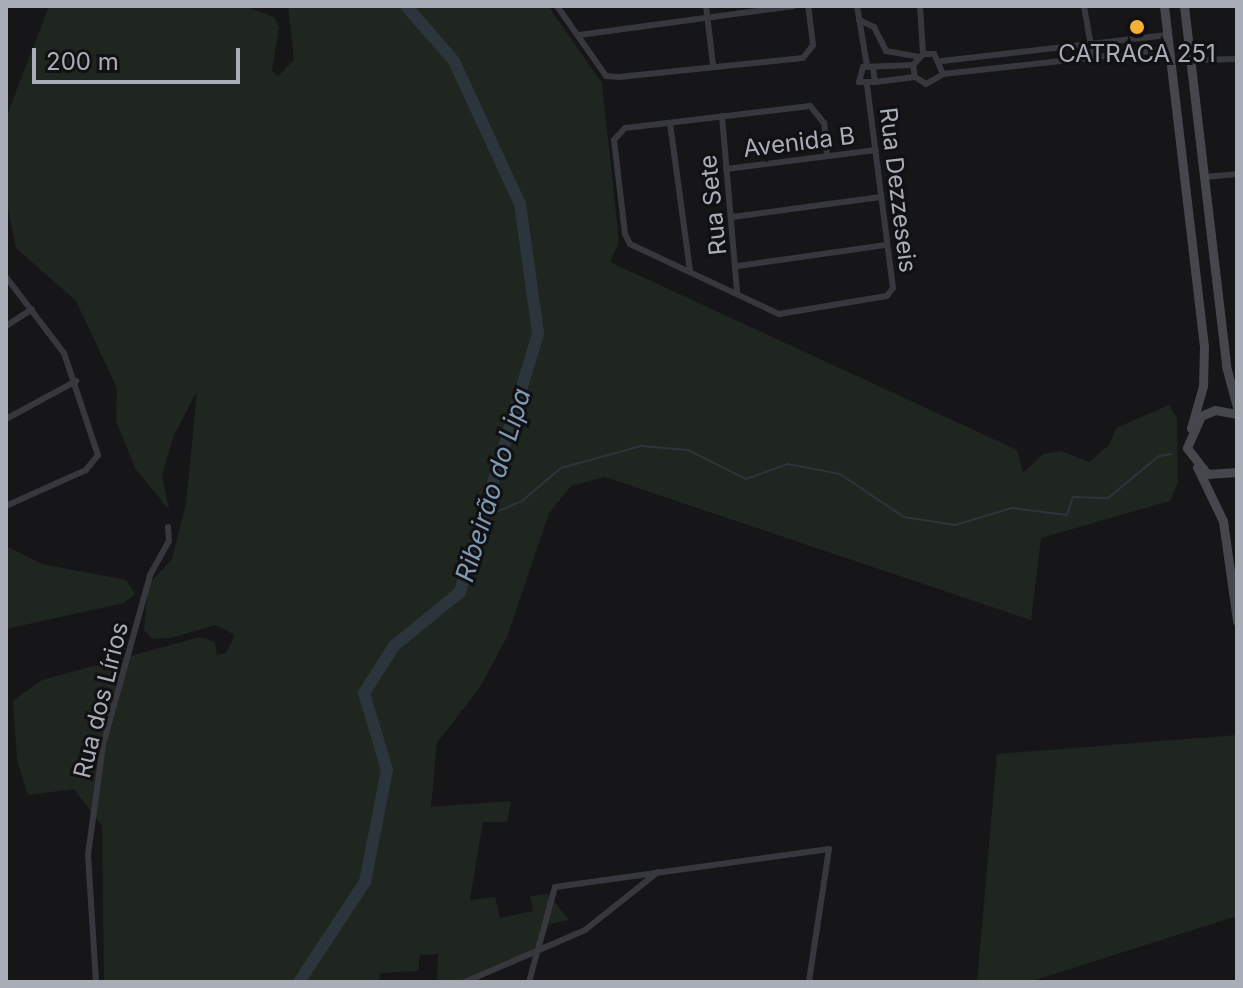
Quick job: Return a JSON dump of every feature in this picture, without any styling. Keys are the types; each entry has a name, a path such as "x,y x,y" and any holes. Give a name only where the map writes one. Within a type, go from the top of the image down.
{"main road":[{"path":"1164,6 1204,346 1203,386 1187,448 1223,521 1237,621"},
{"path":"1184,6 1226,366 1237,407"},
{"path":"1191,428 1208,412 1237,414"},
{"path":"1197,467 1218,476 1237,472"}],"street":[{"path":"557,6 606,76 809,55 808,6"},
{"path":"706,6 713,65"},
{"path":"579,35 707,15 794,6"},
{"path":"857,6 875,82"},
{"path":"915,77 913,65 921,55 920,6"},
{"path":"1084,6 1093,57"},
{"path":"859,20 874,27 886,51 942,61 1168,35"},
{"path":"867,86 875,82 915,77 933,84 943,74 1169,49"},
{"path":"1191,60 1237,59"},
{"path":"942,61 943,74"},
{"path":"870,67 913,65"},
{"name":"Rua Dezzeseis","path":"737,291 779,314 887,296 893,288 885,245 867,86 857,74 870,67"},
{"path":"737,291 630,244 614,140 625,128 810,106 824,123 827,155"},
{"name":"Rua Sete","path":"722,116 738,266 737,291"},
{"path":"670,123 690,270"},
{"name":"Avenida B","path":"726,169 876,150"},
{"path":"1204,177 1237,174"},
{"path":"732,217 879,197"},
{"path":"738,266 885,245"},
{"path":"6,277 32,309 76,381 93,426 95,464 6,506"},
{"path":"6,326 32,309"},
{"path":"6,419 76,381"},
{"name":"Rua dos Lírios","path":"96,982 88,855 103,745 150,575 169,541 168,527"},
{"path":"529,982 555,887 829,849 809,982"},
{"path":"465,982 536,956 585,930 661,870"}],"shaded area":[{"path":"49,6 245,6 274,17 279,27 272,71 278,76 294,60 288,6 548,6 602,83 619,242 610,262 1017,450 1023,473 1043,454 1061,451 1089,462 1109,445 1116,428 1169,405 1177,418 1178,482 1170,501 1041,538 1031,620 605,477 571,486 549,513 507,637 480,687 437,743 431,807 511,801 507,822 483,822 470,900 495,897 500,918 533,911 530,896 548,894 569,920 549,924 542,945 462,982 437,982 438,954 420,955 418,971 380,973 379,982 104,982 102,826 74,789 28,795 17,760 13,701 42,680 200,637 215,642 217,655 226,653 235,635 216,625 171,638 152,639 144,630 148,585 172,559 186,503 197,391 174,435 162,475 169,510 135,468 116,421 117,388 76,301 16,248 6,199 6,118"},
{"path":"6,546 42,564 126,580 135,594 124,603 6,629"},
{"path":"1237,735 1237,916 1029,982 977,982 997,754"}],"waterway":[{"name":"Ribeirão do Lipa","path":"299,982 365,882 387,770 364,693 394,646 460,592 538,333 520,204 454,61 406,6"},
{"path":"484,517 522,501 561,468 641,446 688,450 746,479 788,464 840,474 904,517 955,525 1012,508 1067,515 1073,497 1108,498 1159,456 1172,454"}],"place":[{"name":"CATRACA 251","path":"1137,27"}]}
